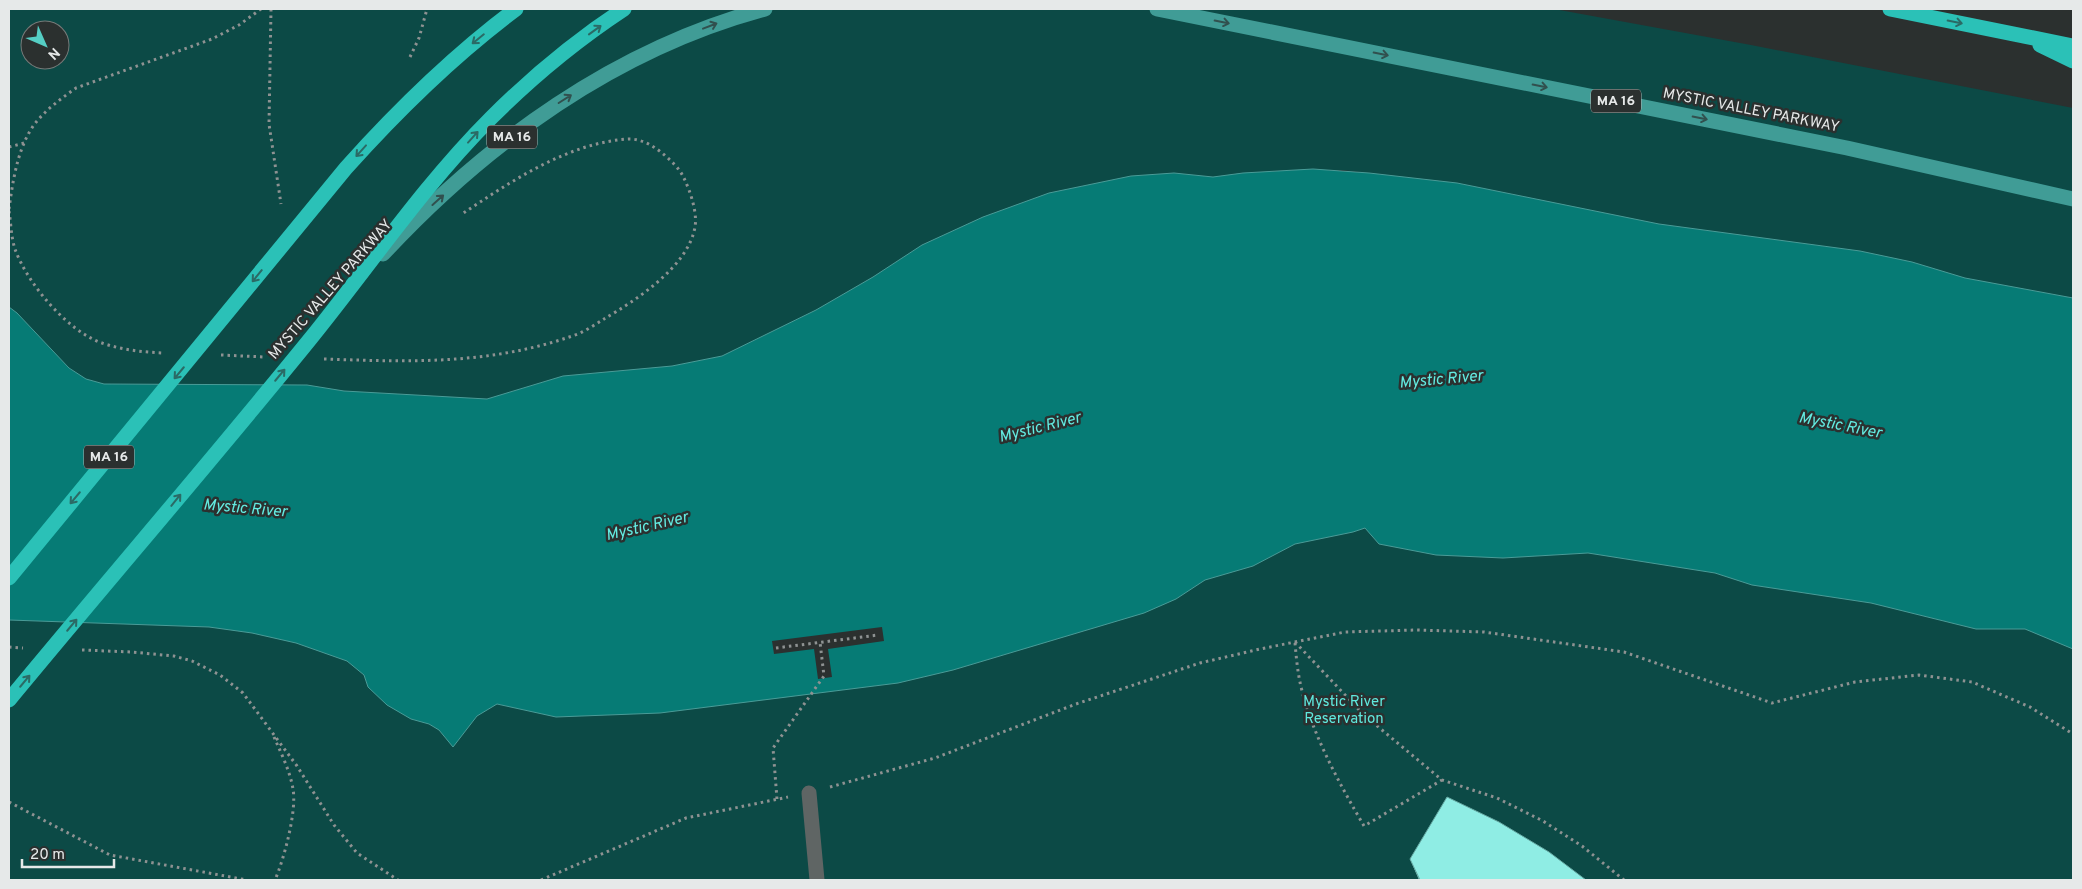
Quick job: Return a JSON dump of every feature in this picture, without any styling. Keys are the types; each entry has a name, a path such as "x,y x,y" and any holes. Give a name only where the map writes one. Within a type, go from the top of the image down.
{"highway":[{"name":"MA 16","path":"9,578 210,335 309,211 383,126 431,80 516,9"},
{"path":"310,338 429,188 490,118 538,75 624,9"},
{"path":"1890,9 2073,46"},
{"path":"2020,35 2073,62"},
{"name":"MYSTIC VALLEY PARKWAY","path":"9,700 310,338"}],"main road":[{"name":"MYSTIC VALLEY PARKWAY","path":"310,338 411,225 477,166 532,123 586,86 638,56 723,21 765,9"},
{"name":"MYSTIC VALLEY PARKWAY","path":"1157,9 1847,148 2073,199"}],"lane":[{"path":"809,793 817,880"}],"path":[{"path":"167,353 138,352 100,343 66,322 36,288 15,249 9,210 13,178 25,143 36,122 57,101 76,88 212,39 239,25 261,9"},
{"path":"271,9 269,124 280,204"},
{"path":"410,57 419,38 426,9"},
{"path":"323,359 451,361 520,352 580,333 635,300 663,278 686,250 695,227 693,201 681,172 665,156 649,144 631,139 598,144 538,167 462,214"},
{"path":"9,147 25,143"},
{"path":"216,355 274,357"},
{"path":"541,880 686,818 809,793 935,758 1076,704 1200,663 1346,632 1417,630 1484,632 1624,652 1772,703 1855,682 1919,675 1972,682 2030,707 2073,734"},
{"path":"776,648 878,635"},
{"path":"777,799 773,748 824,676 820,642"},
{"path":"1295,642 1364,715 1442,780 1497,798 1543,821 1582,846 1624,880"},
{"path":"1295,642 1299,678 1311,718 1338,782 1364,826 1442,780"},
{"path":"9,647 28,648"},
{"path":"75,650 174,656 192,661 220,675 243,693 297,766 334,825 357,853 398,880"},
{"path":"270,730 282,755 293,790 291,820 284,859 275,880"},
{"path":"9,802 110,854 247,880"}],"green space":[{"path":"9,9 1554,9 1751,45 2073,108 2073,298 1965,278 1912,262 1860,251 1659,224 1457,183 1342,170 1268,171 1213,177 1174,173 1131,176 1049,193 983,217 922,245 873,277 816,310 722,356 672,366 563,376 487,399 344,391 307,385 104,384 86,379 69,368 9,307"},
{"name":"Mystic River Reservation","path":"1365,527 1379,544 1436,555 1503,558 1588,553 1715,573 1752,585 1871,603 1976,629 2025,629 2073,649 2073,880 9,880 9,620 209,627 252,633 296,643 347,661 364,675 368,687 411,719 429,724 439,730 453,747 477,716 497,704 556,717 660,713 898,683 953,670 1085,631 1176,599 1205,580 1253,566 1295,544 1353,532"}],"water":[{"name":"Mystic River","path":"1313,169 1457,183 1659,224 1860,251 1912,262 1965,278 2073,298 2073,649 2025,629 1976,629 1871,603 1752,585 1715,573 1588,553 1503,558 1436,555 1379,544 1365,528 1295,544 1253,566 1205,580 1176,599 1144,613 953,670 898,683 660,713 556,717 497,704 477,716 453,747 439,730 429,724 411,719 387,705 368,687 364,675 347,661 296,643 252,633 209,627 9,620 9,307 69,368 86,379 104,384 307,385 344,391 487,399 563,376 672,366 722,356 816,310 873,277 922,245 983,217 1049,193 1131,176 1174,173 1213,177 1243,173"}],"pier":[{"path":"882,627 884,641 828,649 832,677 818,679 814,649 774,654 772,641"}],"building":[{"path":"1447,797 1499,822 1549,852 1586,880 1420,880 1410,859"}]}
